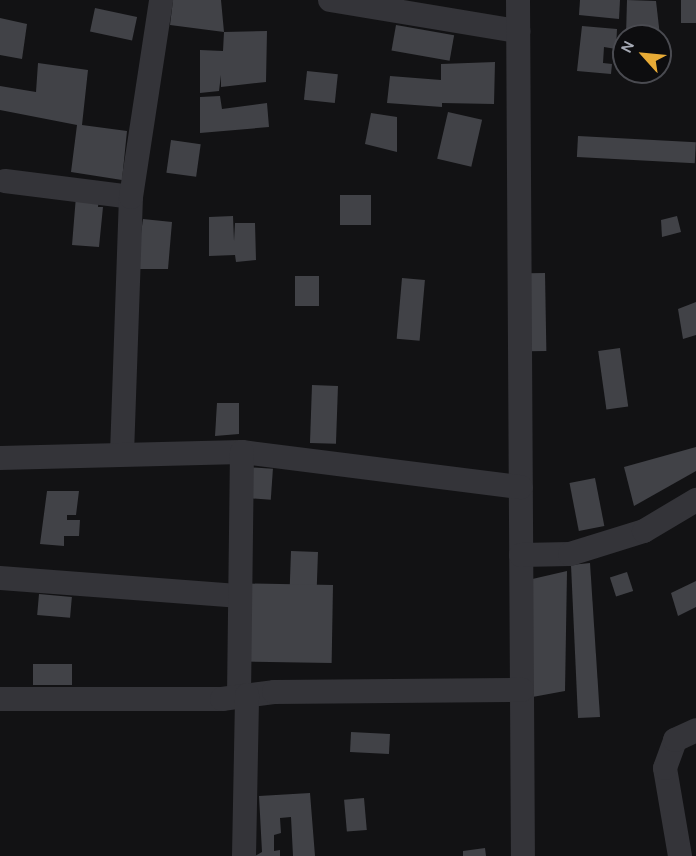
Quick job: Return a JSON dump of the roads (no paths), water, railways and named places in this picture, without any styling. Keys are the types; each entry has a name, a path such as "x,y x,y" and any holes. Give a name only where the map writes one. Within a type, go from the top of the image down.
{"street":[{"path":"122,454 131,197 161,0"},
{"path":"330,0 518,31"},
{"path":"518,0 523,856"},
{"path":"5,181 131,197"},
{"path":"0,458 242,452 521,487"},
{"path":"242,452 237,596 243,696 244,856"},
{"path":"521,555 570,554 644,531 696,500"},
{"path":"0,578 237,596"},
{"path":"0,699 522,690"},
{"path":"680,856 666,768 675,741 696,730"}]}
